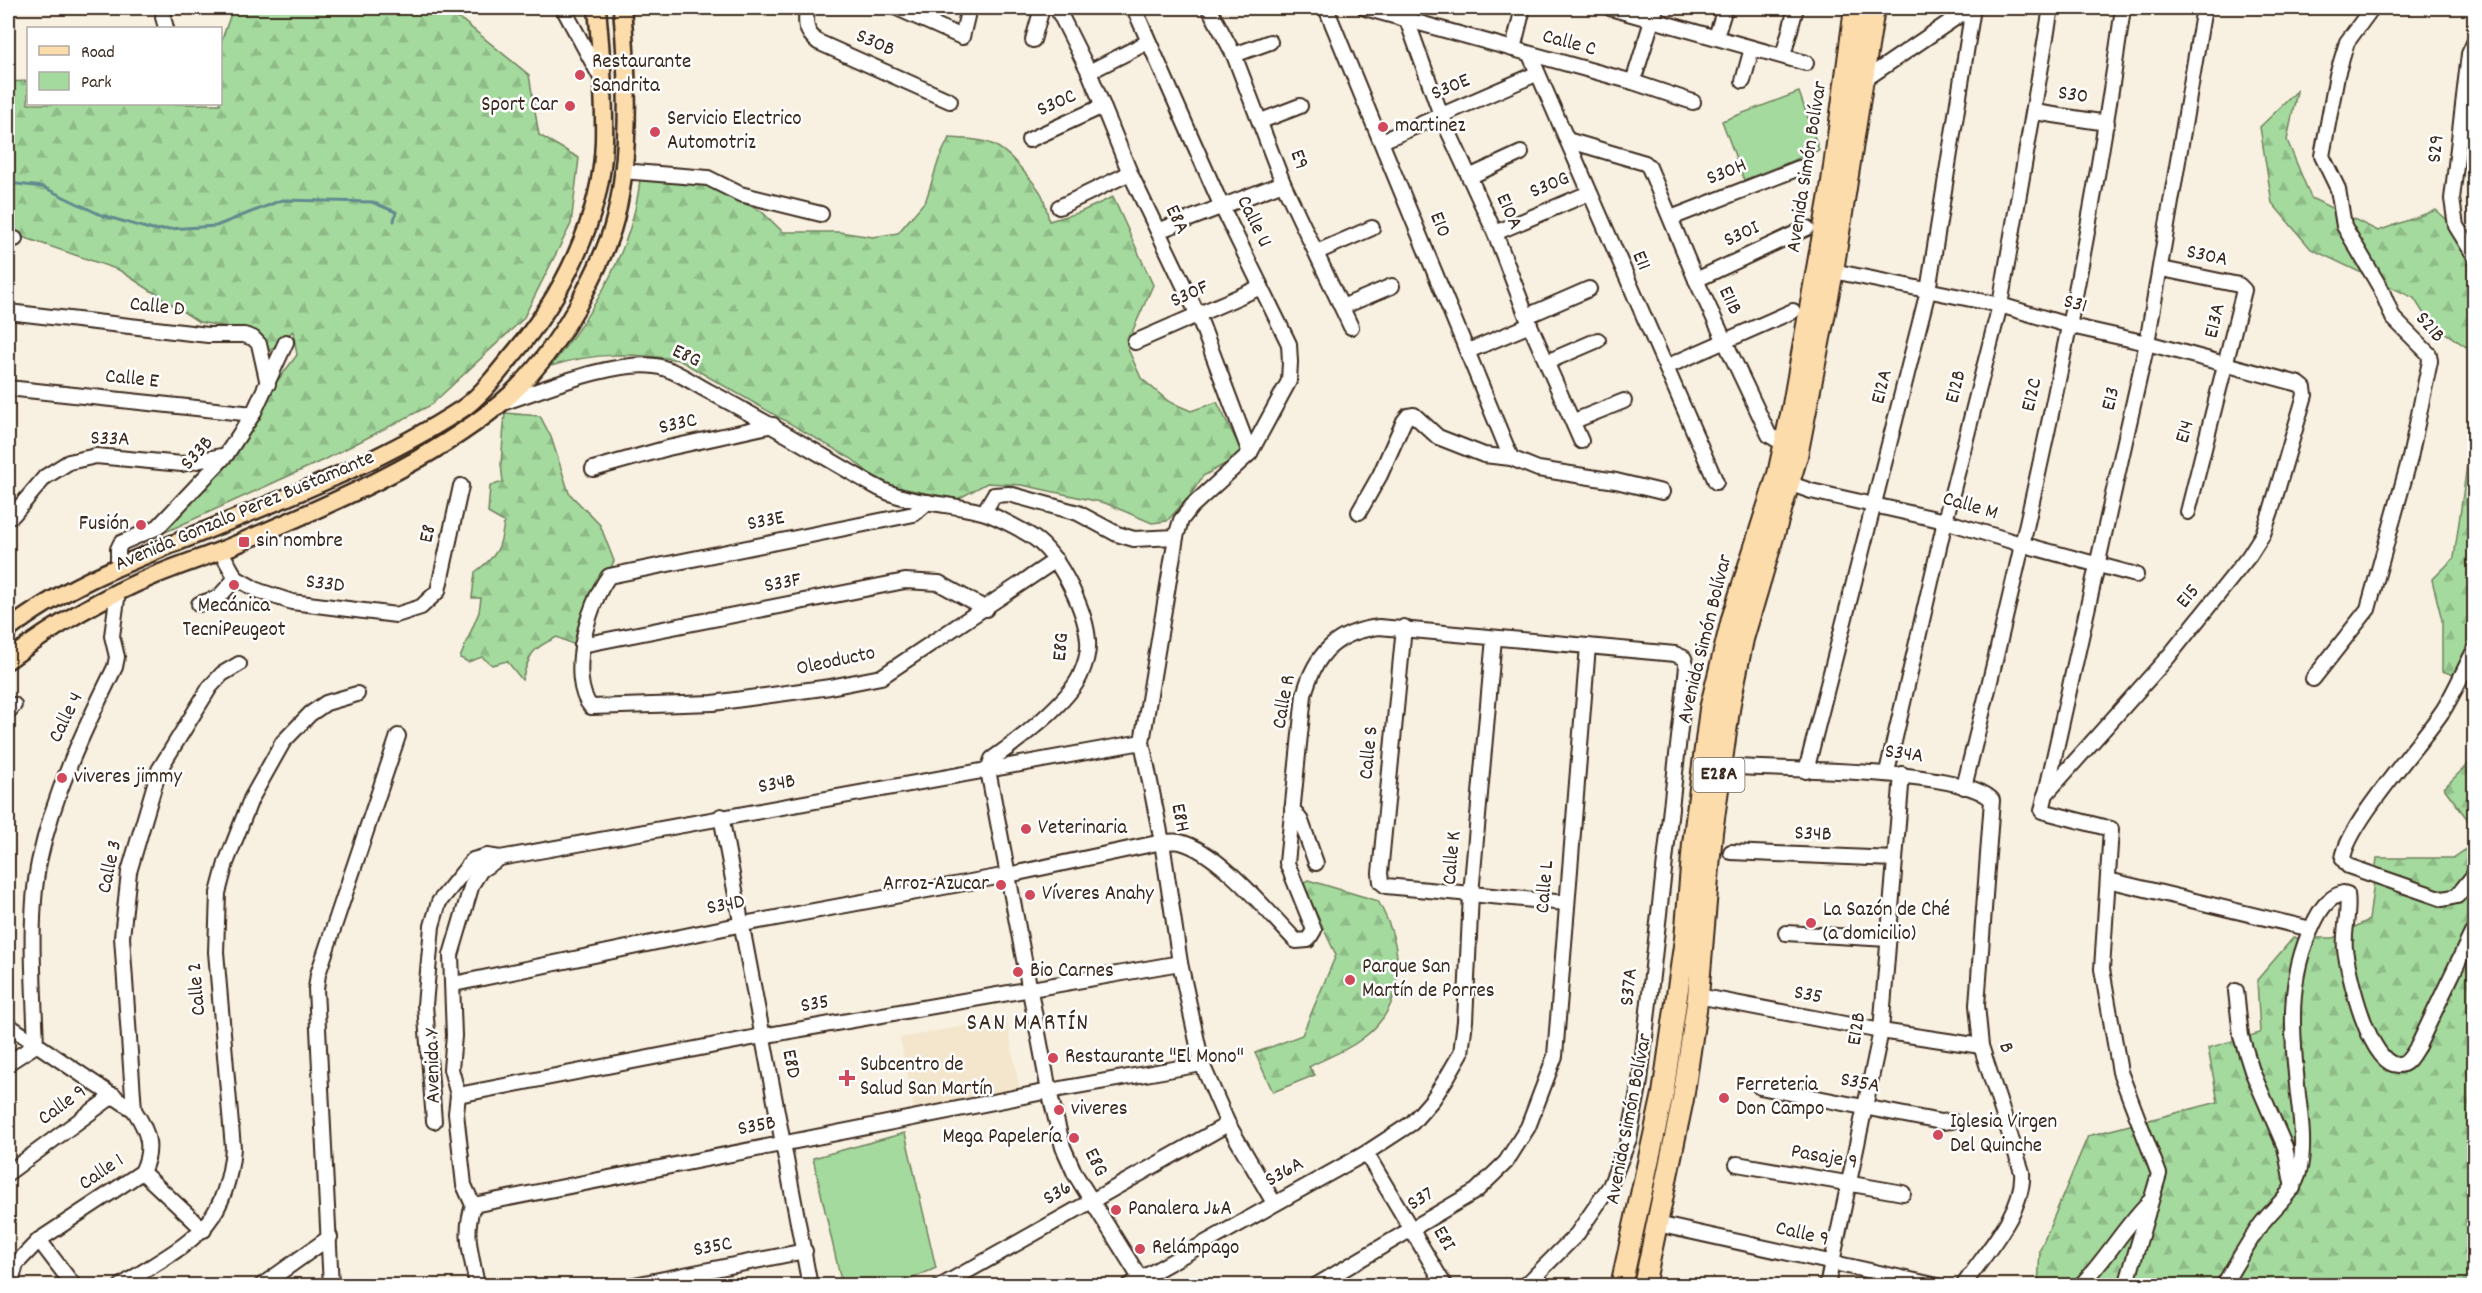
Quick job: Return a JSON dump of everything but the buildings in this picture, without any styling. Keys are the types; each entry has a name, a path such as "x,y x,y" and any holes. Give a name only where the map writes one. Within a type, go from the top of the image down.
{"highway":[{"name":"Avenida Simón Bolívar","path":"1621,1286 1663,1094 1684,939 1692,844 1710,709 1748,563 1778,474 1831,189 1855,8"},
{"name":"Avenida Simón Bolívar","path":"1644,1286 1683,1099 1698,996 1712,832 1730,703 1743,639 1791,484 1833,271 1874,8"}],"main road":[{"name":"Avenida Gonzalo Perez Bustamante","path":"8,630 65,592 118,567 365,465 465,408 542,318 578,249 597,190 604,143 597,8"},
{"name":"Avenida Gonzalo Perez Bustamante","path":"8,660 70,616 118,591 292,520 383,478 442,443 500,403 533,370 563,332 597,268 612,228 622,171 627,70 622,8"},
{"path":"283,499 292,520"}],"street":[{"path":"165,8 163,17 166,27"},
{"path":"563,8 602,78"},
{"name":"S30B","path":"807,8 805,23 808,34 818,42 950,101"},
{"name":"S30B","path":"897,8 962,37 969,8"},
{"path":"1033,40 1042,8"},
{"name":"E8A","path":"1057,8 1089,72 1130,173 1198,315 1250,453"},
{"name":"Calle U","path":"1134,8 1222,207 1289,344 1289,381 1250,453"},
{"name":"E9","path":"1209,8 1234,55 1283,183 1351,327"},
{"name":"E10","path":"1326,8 1511,458"},
{"name":"Calle C","path":"1365,8 1634,82 1693,102"},
{"path":"1513,49 1523,8"},
{"path":"1610,8 1654,14 1716,37 1806,63"},
{"path":"1716,37 1725,8"},
{"path":"1783,56 1797,8"},
{"path":"1864,80 1972,8"},
{"name":"E12A","path":"1806,771 1876,505 1928,291 1972,8"},
{"name":"E12B","path":"1887,772 1945,521 2000,305 2051,8"},
{"name":"E12C","path":"1964,788 2070,326 2107,123 2123,8"},
{"name":"E13","path":"2043,797 2147,343 2162,269 2204,8"},
{"name":"S21B","path":"2313,680 2368,609 2410,458 2430,361 2425,349 2405,333 2393,318 2381,289 2344,226 2338,189 2322,156 2337,75 2347,42 2372,8"},
{"path":"1634,82 1654,14"},
{"name":"E10A","path":"1407,20 1441,115 1495,233 1529,321 1581,441"},
{"path":"1089,72 1148,42"},
{"path":"1234,55 1270,42"},
{"name":"S29","path":"2475,44 2469,54 2452,199 2456,226 2475,255"},
{"path":"1743,81 1752,48"},
{"name":"E11","path":"1530,55 1536,74 1716,482"},
{"name":"S30E","path":"1382,141 1536,74"},
{"name":"S30C","path":"1029,140 1103,106"},
{"path":"1261,121 1300,106"},
{"name":"S30","path":"2034,112 2107,123"},
{"name":"E11B","path":"1567,140 1646,164 1649,167 1696,280 1769,435 1784,444"},
{"path":"1469,177 1521,153"},
{"name":"S30H","path":"1671,218 1799,168"},
{"path":"622,171 715,179 740,194 821,214"},
{"path":"1059,207 1130,173"},
{"path":"1158,231 1283,183"},
{"name":"S30G","path":"1495,233 1589,193"},
{"path":"1317,252 1372,228"},
{"name":"S30I","path":"1696,280 1807,228"},
{"name":"S30A","path":"2162,269 2242,287"},
{"name":"S31","path":"1833,271 2000,305 2070,326 2147,343 2299,384 2304,388"},
{"path":"1342,307 1392,286"},
{"name":"S30F","path":"1135,342 1261,287"},
{"name":"E13A","path":"2227,365 2244,290 2242,287"},
{"path":"1468,351 1589,290"},
{"path":"1666,367 1725,343 1793,311"},
{"name":"Calle D","path":"8,312 208,335 244,335 254,338 259,344 268,384"},
{"path":"1547,362 1598,339"},
{"name":"S33B","path":"118,567 118,549 121,543 158,527 226,456 253,414 286,342"},
{"name":"E14","path":"2188,512 2203,448 2227,365"},
{"name":"E8G","path":"500,403 610,369 654,366 667,369 773,425 888,493 984,512 1039,541 1056,560 1079,605 1085,623 1088,642 1086,659 1080,675 1065,699 992,759 988,770 1049,1091 1063,1146 1091,1200 1143,1282"},
{"name":"Calle E","path":"8,388 253,414"},
{"name":"E15","path":"2043,797 2169,656 2249,556 2263,534 2271,511 2305,395 2304,388"},
{"path":"1574,421 1624,401"},
{"path":"1359,512 1408,416 1414,415 1438,437 1484,455 1511,458 1538,469 1616,481 1662,492"},
{"name":"S33C","path":"593,469 668,448 773,425"},
{"name":"E8H","path":"1250,453 1192,506 1181,520 1176,537 1142,742 1162,842 1180,963 1202,1064 1228,1124 1274,1203"},
{"name":"S33A","path":"13,515 45,477 69,462 96,456 182,464 226,456"},
{"name":"Calle M","path":"1791,484 1811,491 1945,521 2136,575"},
{"name":"E8","path":"438,591 461,486"},
{"path":"984,512 994,495 1009,494 1078,513 1117,534 1134,539 1176,537"},
{"name":"S33E","path":"582,645 599,590 609,576 914,514 928,502"},
{"path":"199,604 219,597 236,578 220,550"},
{"name":"Oleoducto","path":"582,645 582,688 584,699 591,707 713,703 830,687 881,677 986,609 1056,560"},
{"name":"S33D","path":"236,578 258,591 292,602 396,615 422,608 438,591"},
{"name":"S33F","path":"582,645 905,581 939,583 986,609"},
{"name":"Calle 4","path":"36,1045 33,961 39,861 72,754 115,666 117,657 112,636 118,591"},
{"name":"Calle R","path":"1162,842 1180,842 1199,849 1245,888 1296,941 1308,940 1314,930 1287,863 1304,694 1311,670 1328,648 1358,629 1404,627 1494,638 1676,654 1684,658"},
{"name":"Calle S","path":"1404,627 1381,882 1386,886 1471,894"},
{"name":"Calle K","path":"1446,1079 1461,1053 1471,894 1494,638"},
{"name":"Calle L","path":"1528,1127 1555,1056 1588,646"},
{"path":"2475,651 2444,709 2371,806 2344,850 2343,859 2348,866 2443,900 2457,896 2475,875"},
{"name":"S37A","path":"1525,1286 1577,1234 1610,1186 1629,1139 1640,1081 1687,667 1684,658"},
{"name":"Calle 3","path":"134,1110 122,937 129,872 159,770 210,687 222,674 239,664"},
{"name":"Calle 2","path":"122,1286 204,1230 223,1201 233,1148 216,952 218,893 226,863 251,799 283,742 310,714 326,703 357,694"},
{"path":"330,1286 330,1236 316,989 318,974 398,736"},
{"name":"S34B","path":"434,1120 425,1005 432,926 439,902 473,860 487,856 500,858 721,816 1142,742"},
{"name":"S34A","path":"1739,767 1887,772 1964,788 1988,795 1992,800"},
{"name":"E12B","path":"1827,1286 1881,1030 1902,774"},
{"path":"2043,797 2042,811 2111,829 2102,969 2120,1072 2158,1174 2126,1286"},
{"name":"B","path":"1963,1286 2018,1203 2023,1187 2022,1172 1981,1046 1977,1005 1992,800"},
{"path":"1292,809 1301,821 1316,863"},
{"name":"E8D","path":"721,816 810,1286"},
{"path":"1008,875 1162,842"},
{"name":"S34B","path":"1731,852 1894,859"},
{"name":"Avenida Y","path":"477,1286 468,1245 467,1222 473,1205 465,1185 456,1113 458,1095 451,1069 454,984 451,955 472,884 481,870 500,858"},
{"name":"S34D","path":"454,984 743,924 1008,875"},
{"path":"2108,880 2311,928"},
{"path":"2223,1286 2260,1225 2293,1188 2299,1171 2301,1117 2293,1047 2294,980 2301,950 2311,928 2329,900 2343,893 2347,894 2345,946 2349,980 2362,1018 2379,1051 2390,1063 2398,1065 2406,1063 2418,1046 2472,933"},
{"path":"1471,894 1566,903"},
{"path":"1786,933 1888,939"},
{"name":"S35","path":"458,1095 1030,987 1180,963"},
{"path":"2236,991 2241,1036 2252,1071 2285,1147 2293,1188"},
{"name":"S35","path":"1698,996 1981,1046"},
{"name":"Calle 1","path":"8,1025 134,1110 150,1142 149,1159 142,1172 39,1240 16,1264 10,1286"},
{"path":"8,1063 36,1045"},
{"name":"S35B","path":"473,1205 1049,1091 1202,1064"},
{"name":"S36A","path":"1128,1286 1143,1282 1274,1203 1366,1153 1412,1123 1433,1099 1446,1079"},
{"name":"S35A","path":"1760,1088 1864,1105 1941,1122 1952,1121"},
{"name":"Calle 9","path":"8,1173 114,1095"},
{"name":"S36","path":"941,1286 1228,1124"},
{"name":"S37","path":"1315,1286 1476,1191 1506,1162 1528,1127"},
{"name":"E8I","path":"1366,1153 1446,1286"},
{"name":"Pasaje 9","path":"1737,1164 1903,1193"},
{"path":"142,1172 204,1230"},
{"path":"2080,1286 2108,1254 2131,1219 2150,1201"},
{"name":"Calle 9","path":"1657,1224 1938,1286"},
{"path":"261,1286 330,1236"},
{"path":"39,1240 74,1286"},
{"name":"S35C","path":"629,1286 805,1251"}],"shaded area":[{"path":"1006,1018 1020,1091 915,1112 900,1038"}],"green space":[{"path":"233,8 437,8 463,21 529,75 539,135 579,158 571,224 523,319 431,405 328,458 161,534 297,355 293,331 260,359 255,332 199,322 119,270 8,232 8,82 27,81 27,105 222,105 222,39"},
{"path":"2297,91 2287,140 2311,198 2378,231 2436,210 2474,243 2474,352 2429,322 2414,298 2311,249 2272,203 2260,127"},
{"path":"1799,92 1819,150 1744,180 1722,121"},
{"path":"949,138 992,144 1008,154 1039,190 1049,221 1078,213 1113,197 1153,285 1133,330 1128,349 1141,378 1168,401 1191,411 1217,402 1243,454 1203,476 1189,497 1167,521 1152,523 1105,503 1022,485 987,483 958,499 895,487 870,474 852,459 679,360 615,355 584,358 551,366 582,324 620,255 636,205 640,179 706,185 761,211 783,232 839,232 873,237 898,233 926,200 939,159"},
{"path":"505,413 540,416 551,437 569,493 600,525 614,561 589,617 582,617 575,645 557,637 542,645 530,658 522,680 507,661 492,665 482,657 468,662 460,658 479,612 481,598 472,598 475,572 497,551 503,531 504,522 488,513 490,486 503,482 501,464"},
{"path":"2474,415 2474,682 2442,671 2442,620 2432,580 2454,558"},
{"path":"2474,760 2474,828 2444,788"},
{"path":"2474,844 2474,1285 2038,1286 2040,1250 2088,1136 2218,1102 2208,1048 2260,1033 2257,980 2293,938 2333,938 2369,920 2377,858 2453,858"},
{"path":"1308,880 1378,901 1393,938 1397,957 1397,976 1394,994 1387,1012 1375,1027 1353,1045 1309,1067 1315,1075 1273,1092 1255,1053 1302,1035 1336,955 1302,883"},
{"path":"905,1133 936,1268 897,1285 842,1285 813,1158"}],"waterway":[{"path":"8,183 43,187 101,215 153,230 216,226 282,200 372,202 396,212 394,221"}],"place":[{"name":"Restaurante Sandrita","path":"580,75"},
{"name":"Sport Car","path":"570,106"},
{"name":"martinez","path":"1383,127"},
{"name":"Servicio Electrico Automotriz","path":"655,132"},
{"name":"Fusión","path":"141,525"},
{"name":"sin nombre","path":"244,542"},
{"name":"Mecánica TecniPeugeot","path":"234,585"},
{"name":"viveres jimmy","path":"62,778"},
{"name":"Veterinaria","path":"1026,829"},
{"name":"Arroz-Azucar","path":"1001,885"},
{"name":"Víveres Anahy","path":"1030,895"},
{"name":"La Sazón de Ché (a domicilio)","path":"1811,923"},
{"name":"Bio Carnes","path":"1018,972"},
{"name":"Parque San Martín de Porres","path":"1350,980"},
{"name":"Restaurante \"El Mono\"","path":"1053,1058"},
{"name":"Subcentro de Salud San Martín","path":"847,1078"},
{"name":"Ferreteria Don Campo","path":"1724,1098"},
{"name":"viveres","path":"1059,1110"},
{"name":"Iglesia Virgen Del Quinche","path":"1938,1135"},
{"name":"Mega Papelería","path":"1074,1138"},
{"name":"Panalera J&A","path":"1116,1210"},
{"name":"Relámpago","path":"1140,1249"}],"district":[{"name":"SAN MARTÍN","path":"1028,1024"}]}
